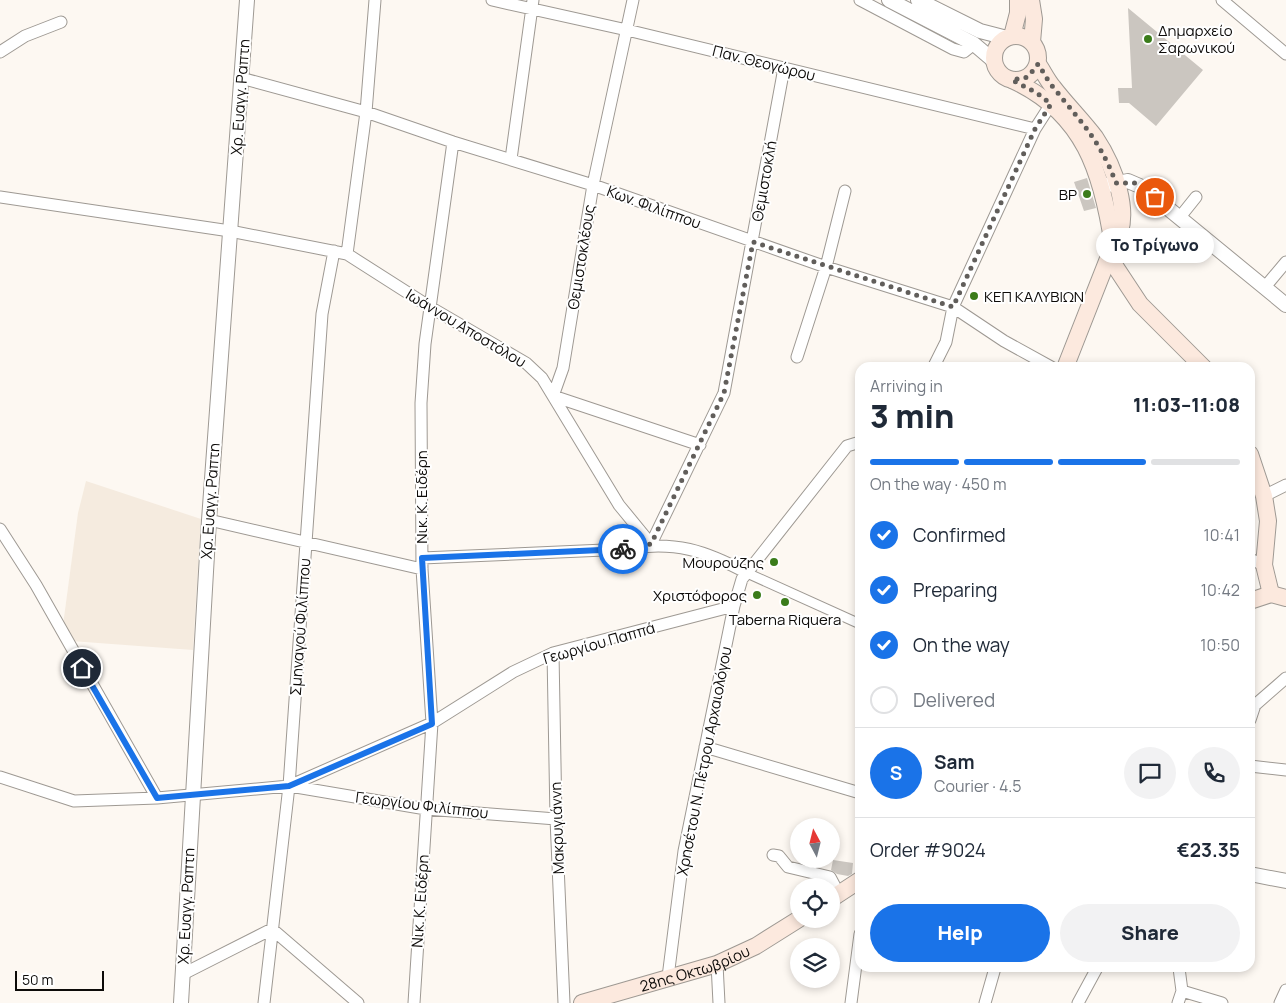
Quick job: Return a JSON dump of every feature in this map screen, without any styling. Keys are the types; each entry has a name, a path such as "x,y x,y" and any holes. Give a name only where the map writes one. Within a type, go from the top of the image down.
{"main road":[{"path":"1009,37 1018,13 1018,0"},
{"path":"1031,0 1034,19 1032,42"},
{"path":"1067,362 1111,252 1109,185 1108,161 1095,138 1052,86 1038,64 1037,48 1032,42 1025,37 1009,37 999,43 994,52 994,61 1003,76 1037,93 1051,104 1079,136 1109,185"},
{"path":"1012,80 1028,77 1038,64"},
{"path":"1111,252 1140,304 1198,362"},
{"path":"1255,469 1264,496 1268,522 1257,562 1279,596 1255,600"},
{"path":"840,893 855,883"},
{"name":"28ης Οκτωβρίου","path":"582,1003 717,964 756,946 790,925"}],"street":[{"name":"Χρ. Ευαγγ. Ραπτη","path":"181,1003 209,520 246,0"},
{"path":"347,254 366,112 374,0"},
{"name":"Παν. Θεογώρου","path":"492,0 532,5 627,30 1035,129"},
{"name":"Θεμιστοκλέους","path":"553,396 563,368 593,185 633,0"},
{"path":"860,0 953,50 964,52 974,44"},
{"path":"889,0 974,44 994,61"},
{"path":"918,0 980,31 1009,37"},
{"path":"1222,0 1286,54"},
{"path":"511,159 532,5"},
{"path":"0,52 24,36 61,22"},
{"name":"Θεμιστοκλή","path":"651,544 724,393 784,68"},
{"name":"Κων. Φιλίππου","path":"241,78 366,112 452,142 593,185 826,267 953,307 1004,341 1042,362"},
{"path":"936,362 946,342 953,307 1035,129 1051,104"},
{"name":"Νικ. Κ. Ειδέρη","path":"414,1003 432,724 422,563 421,403 424,344 452,142"},
{"path":"1109,185 1128,182 1138,184 1286,305"},
{"path":"798,357 826,267 845,192"},
{"name":"Ιωάννου Αποστόλου","path":"0,197 230,230 347,254 430,307 526,363 542,378 619,505 651,544"},
{"path":"1180,217 1196,197"},
{"name":"Σμηναγού Φιλίππου","path":"264,1003 289,786 322,314 334,251"},
{"path":"1265,287 1286,262"},
{"path":"553,396 700,445"},
{"name":"Χρησέτου Ν. Πέτρου Αρχαιολόγου","path":"668,977 684,851 734,606 742,579 847,446 855,444"},
{"path":"1264,496 1286,485"},
{"path":"209,520 305,542 422,563 627,549 651,544 677,546 718,557 747,573 855,622"},
{"path":"0,529 36,585 157,798"},
{"name":"Γεωργίου Παππά","path":"0,777 74,800 157,798 289,786 432,724 513,672 553,653 734,606"},
{"name":"Μακρυγιάννη","path":"553,653 556,819 564,1003"},
{"path":"1255,705 1286,678"},
{"path":"705,747 855,792"},
{"path":"1255,767 1286,770"},
{"name":"Γεωργίου Φιλίππου","path":"289,786 426,809 556,819"},
{"path":"773,855 780,856 788,867 830,878"},
{"path":"1255,875 1286,880"},
{"path":"183,974 272,929 358,1003"},
{"path":"717,964 719,1003"},
{"path":"851,1003 855,972"},
{"path":"985,1003 994,972"},
{"path":"1078,1003 1095,972"},
{"path":"1178,1003 1182,991 1180,972"},
{"path":"1280,1003 1286,990"},
{"path":"1182,991 1222,1003"}],"shaded area":[{"path":"86,481 201,519 193,650 71,641 63,625 78,513"}],"building":[{"name":"Δημαρχείο Σαρωνικού","path":"1128,8 1203,70 1156,126 1129,103 1119,103 1118,88 1132,88"},
{"name":"BP","path":"1087,178 1096,208 1084,211 1074,182"},
{"path":"840,861 853,863 852,874 848,876 837,874 831,870 831,868 840,868"}],"way so far":[{"path":"623,549 651,544 724,393 753,242 953,307 1035,129 1051,104 1037,93 1012,80 1028,77 1034,72 1038,64 1052,86 1095,138 1108,161 1116,183 1125,181 1135,183 1142,186 1155,197"}],"place":[{"name":"Δημαρχείο Σαρωνικού","path":"1148,39"},
{"name":"BP","path":"1087,194"},
{"name":"Το Τρίγωνο","path":"1155,197"},
{"name":"ΚΕΠ ΚΑΛΥΒΙΩΝ","path":"974,296"},
{"name":"Μουρούζης","path":"774,562"},
{"name":"Χριστόφορος","path":"757,595"},
{"name":"Taberna Riquera","path":"785,602"}],"route":[{"path":"82,668 157,798 289,786 432,724 422,558 623,549"}]}
